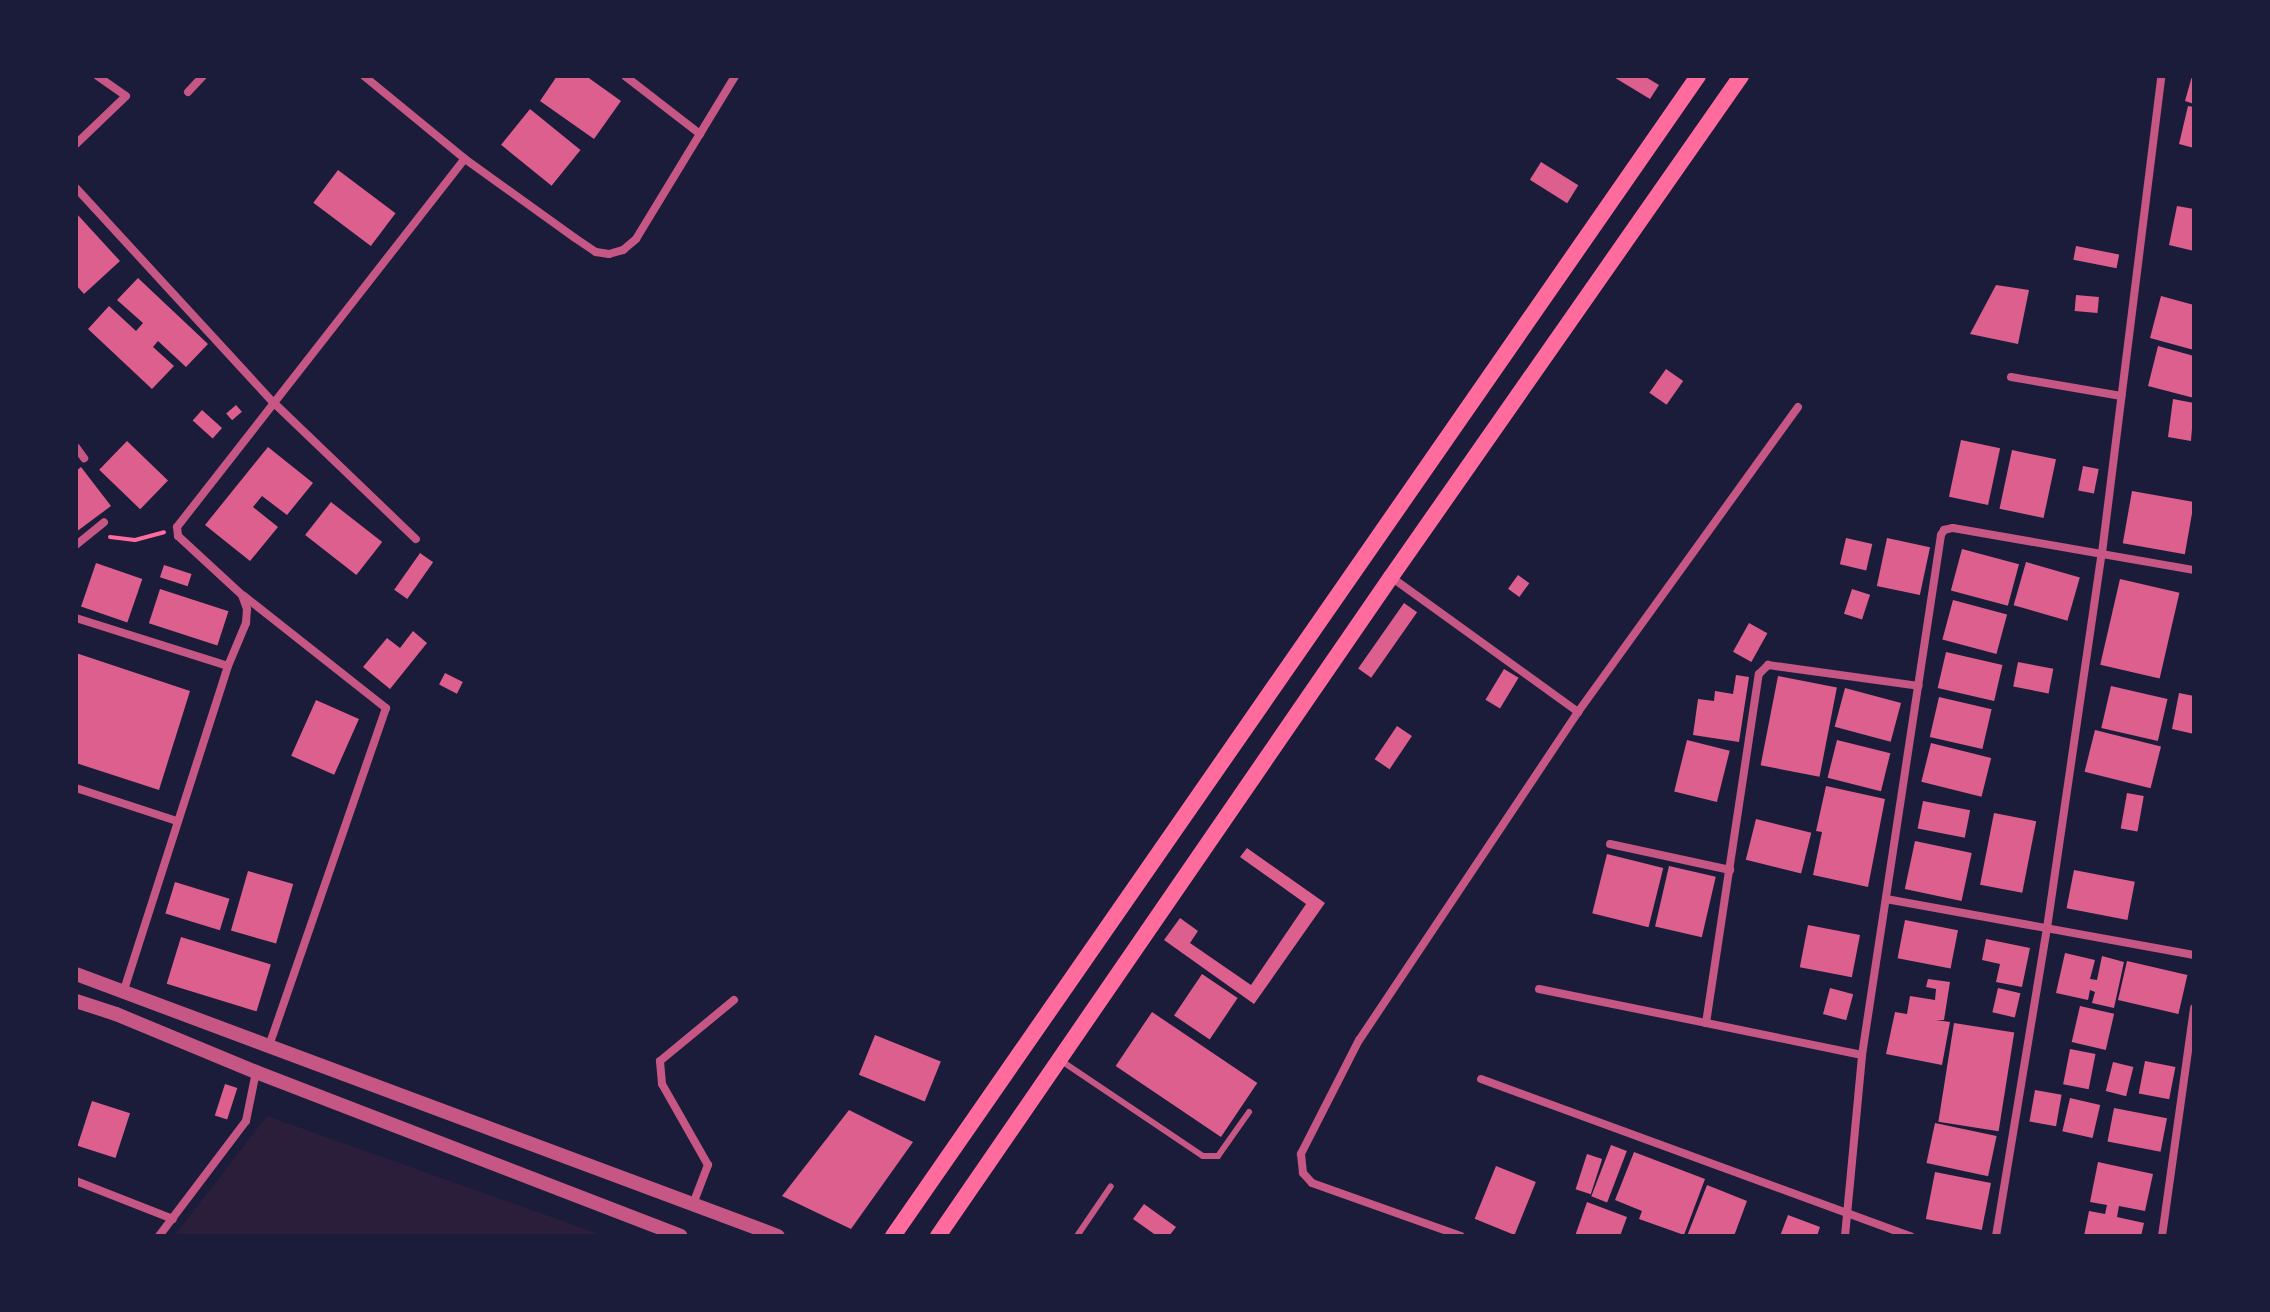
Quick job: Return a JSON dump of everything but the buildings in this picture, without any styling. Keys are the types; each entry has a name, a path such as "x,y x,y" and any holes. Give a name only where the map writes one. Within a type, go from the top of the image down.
{"main road":[{"path":"893,1236 1698,76"},
{"path":"938,1236 1391,577 1741,76"}],"street":[{"path":"76,144 126,96 97,76"},
{"path":"188,92 203,76"},
{"path":"364,76 465,159 596,252 609,254 623,250 636,239 735,76"},
{"path":"625,76 700,134"},
{"path":"1996,1236 2047,928 2102,553 2161,76"},
{"path":"269,1046 386,708 242,595 178,536 177,527 465,159"},
{"path":"76,188 273,402 416,539"},
{"path":"2011,377 2121,396"},
{"path":"1461,1236 1312,1183 1303,1173 1301,1154 1359,1040 1578,712 1798,407"},
{"path":"76,447 84,458"},
{"path":"76,545 104,522"},
{"path":"1845,1236 1862,1055 1944,530 1953,528 2194,570"},
{"path":"1391,577 1578,712"},
{"path":"123,993 228,666 246,623 247,609 242,595"},
{"path":"76,618 228,666"},
{"path":"1706,1023 1761,670 1768,665 1919,686"},
{"path":"76,788 177,821"},
{"path":"1610,844 1730,870"},
{"path":"1886,899 2194,955"},
{"path":"76,974 778,1236"},
{"path":"1539,989 1862,1055"},
{"path":"693,1204 708,1165 662,1084 660,1061 734,1000"},
{"path":"76,1001 680,1236"},
{"path":"2162,1236 2181,1122 2194,1008"},
{"path":"159,1236 246,1121 256,1072"},
{"path":"1481,1079 1911,1236"},
{"path":"76,1181 173,1219"}],"lane":[{"path":"1060,1060 1203,1156 1218,1156 1249,1112"},
{"path":"1077,1236 1111,1186"}],"path":[{"path":"90,533 135,540 177,527"}],"shaded area":[{"path":"267,1116 605,1236 174,1236"}]}
